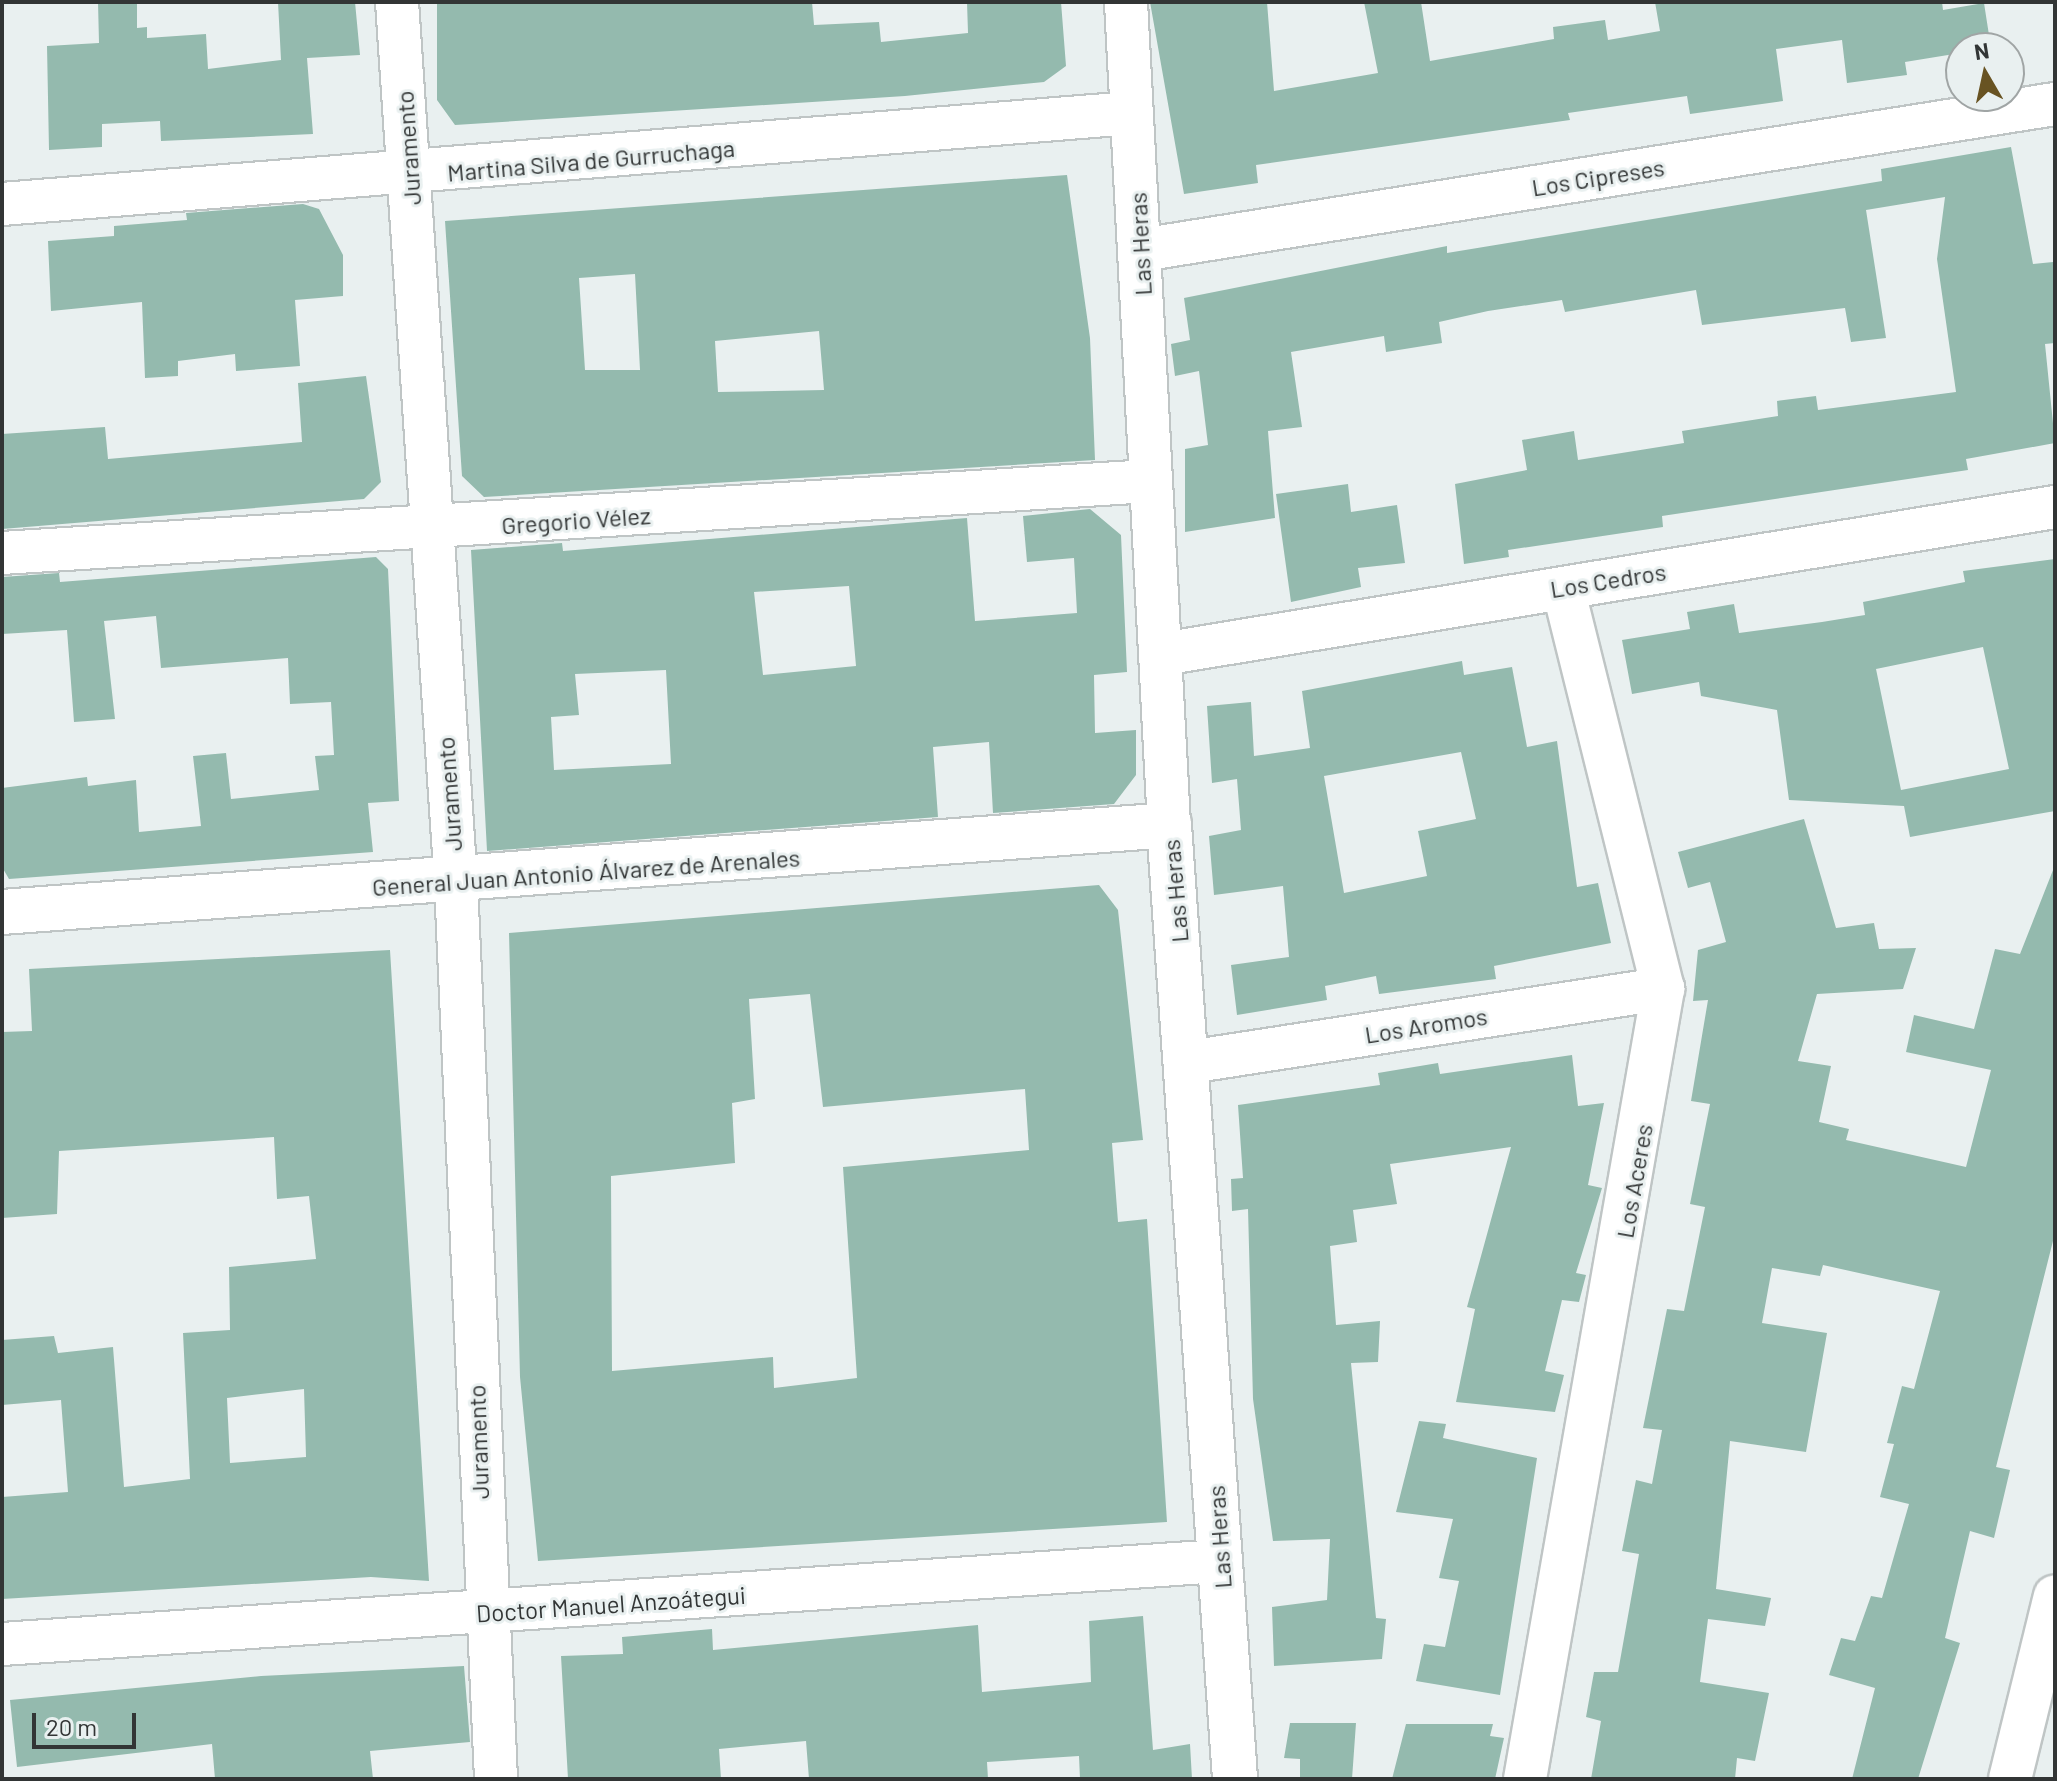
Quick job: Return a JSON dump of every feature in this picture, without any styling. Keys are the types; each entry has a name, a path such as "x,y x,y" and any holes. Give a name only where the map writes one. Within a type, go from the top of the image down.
{"street":[{"name":"Juramento","path":"397,2 456,884 484,1613 496,1779"},
{"name":"Las Heras","path":"1126,2 1169,825 1189,1062 1235,1779"},
{"name":"Los Cipreses","path":"1141,250 2055,104"},
{"name":"Martina Silva de Gurruchaga","path":"2,204 410,176 1131,113"},
{"name":"Gregorio Vélez","path":"2,553 430,530 1149,481"},
{"name":"Los Cedros","path":"1162,654 2055,507"},
{"name":"Los Aceres","path":"1525,1779 1663,989 1563,588"},
{"name":"General Juan Antonio Álvarez de Arenales","path":"2,912 456,884 1169,825"},
{"name":"Los Aromos","path":"1189,1062 1663,989"},
{"name":"Doctor Manuel Anzoátegui","path":"2,1644 1221,1561"},
{"path":"2010,1779 2055,1596"}],"building":[{"path":"98,2 137,2 137,28 147,27 147,38 206,34 208,69 281,60 278,2 355,2 360,55 307,58 313,134 161,141 160,121 102,124 102,147 49,150 47,46 99,43"},
{"path":"437,2 812,2 814,25 879,22 881,42 968,33 967,2 1061,2 1066,66 1044,82 905,96 455,125 437,100"},
{"path":"1150,2 1267,2 1274,91 1378,73 1364,2 1421,2 1430,61 1554,39 1553,27 1605,20 1608,40 1660,31 1655,2 1942,2 1943,10 1984,3 1989,32 1945,32 1945,55 1905,62 1907,75 1847,83 1842,40 1776,49 1783,101 1690,114 1687,96 1568,113 1570,120 1256,165 1258,183 1184,194"},
{"path":"2011,147 2033,264 2053,262 2055,343 2045,344 2055,443 1966,459 1968,470 1662,516 1663,527 1508,550 1509,557 1464,564 1455,484 1527,470 1522,440 1574,431 1578,460 1684,443 1682,431 1778,416 1777,401 1816,396 1818,410 1956,392 1937,259 1945,197 1866,210 1886,338 1851,342 1845,308 1702,325 1696,290 1565,312 1562,300 1488,311 1439,322 1442,343 1386,352 1384,336 1291,352 1302,427 1268,431 1275,518 1185,532 1185,449 1208,445 1199,371 1175,376 1171,344 1190,340 1184,298 1447,246 1447,253 1882,181 1881,169"},
{"path":"1067,175 1090,338 1095,460 484,497 462,476 445,221","holes":["635,274 640,370 585,370 579,278","819,331 824,390 718,392 715,341"]},
{"path":"303,204 319,209 343,255 343,296 295,300 300,366 236,371 235,354 178,361 178,376 145,378 142,302 51,311 48,241 114,236 114,226 187,220 186,213"},
{"path":"366,376 381,482 364,499 2,529 2,434 105,427 108,459 302,442 298,383"},
{"path":"1348,484 1351,512 1397,505 1405,563 1358,568 1361,587 1291,602 1276,494"},
{"path":"1090,509 1121,535 1127,672 1094,675 1095,733 1136,730 1136,775 1114,804 993,813 989,742 933,747 938,817 487,851 471,550 562,543 563,551 967,518 975,621 1077,613 1074,558 1027,562 1023,516","holes":["849,586 856,666 763,675 754,592","666,670 671,764 554,770 551,717 579,715 575,674"]},
{"path":"376,557 388,569 399,801 368,803 373,852 9,879 2,867 2,788 87,777 88,786 136,780 139,832 201,826 193,756 226,753 231,799 319,790 315,756 334,755 331,702 290,704 288,658 161,668 156,616 104,621 115,719 74,722 67,630 2,634 2,577 59,573 60,582"},
{"path":"2055,559 2055,811 1910,837 1904,806 1789,800 1777,710 1701,696 1699,682 1632,694 1622,640 1690,629 1687,612 1734,604 1739,633 1822,622 1865,615 1863,602 1965,582 1963,571","holes":["1983,647 2009,769 1901,790 1876,669"]},
{"path":"1462,661 1464,675 1512,667 1527,747 1557,741 1577,887 1598,883 1611,943 1494,966 1496,979 1379,994 1376,976 1325,986 1327,1000 1237,1015 1231,965 1289,957 1283,886 1214,895 1209,836 1241,830 1237,779 1212,783 1207,706 1251,702 1254,756 1310,748 1302,691","holes":["1461,752 1476,819 1418,831 1427,876 1344,893 1324,776"]},
{"path":"1804,819 1836,928 1874,923 1879,949 1916,948 1903,989 1817,994 1798,1061 1831,1066 1819,1122 1849,1129 1846,1140 1966,1167 1991,1070 1906,1052 1914,1015 1974,1029 1995,949 2020,954 2055,865 2055,1233 1996,1467 2010,1470 1994,1538 1970,1531 1945,1638 1960,1643 1918,1779 1852,1779 1875,1688 1829,1675 1841,1638 1855,1641 1871,1596 1882,1598 1909,1504 1880,1497 1894,1444 1887,1443 1902,1386 1914,1389 1940,1291 1823,1265 1820,1276 1772,1268 1762,1323 1827,1333 1806,1452 1730,1441 1716,1589 1771,1598 1765,1626 1708,1619 1700,1682 1769,1693 1755,1761 1737,1758 1735,1779 1591,1779 1601,1721 1586,1717 1594,1672 1618,1672 1639,1554 1622,1551 1636,1480 1652,1484 1662,1430 1643,1428 1667,1309 1684,1311 1705,1207 1690,1204 1710,1104 1691,1101 1708,1000 1693,1001 1698,950 1726,942 1710,882 1688,888 1678,852"},
{"path":"1099,885 1118,910 1143,1140 1112,1143 1118,1222 1147,1219 1167,1522 538,1561 520,1377 509,933","holes":["810,994 823,1107 1025,1089 1029,1150 843,1167 857,1378 774,1388 773,1357 612,1371 611,1176 735,1163 732,1103 755,1099 749,999"]},
{"path":"390,950 429,1581 371,1577 2,1599 2,1497 68,1492 61,1400 2,1405 2,1340 54,1336 58,1353 113,1347 124,1487 190,1479 183,1333 230,1330 229,1267 316,1259 309,1196 277,1199 274,1137 59,1151 57,1214 2,1218 2,1032 32,1031 29,969","holes":["304,1389 306,1457 230,1463 227,1398"]},
{"path":"1572,1055 1578,1106 1604,1103 1588,1185 1602,1188 1576,1273 1586,1275 1579,1302 1562,1300 1545,1371 1564,1375 1555,1412 1456,1402 1475,1309 1467,1307 1511,1147 1390,1164 1397,1204 1353,1210 1357,1242 1330,1246 1336,1325 1380,1321 1378,1362 1351,1363 1376,1618 1386,1619 1382,1659 1274,1666 1272,1607 1327,1600 1330,1539 1273,1541 1253,1399 1248,1209 1232,1211 1231,1179 1243,1178 1238,1105 1380,1085 1378,1073 1438,1063 1440,1074"},
{"path":"1419,1421 1446,1424 1443,1438 1537,1458 1500,1695 1416,1681 1424,1644 1445,1647 1459,1581 1439,1578 1453,1519 1396,1512"},
{"path":"1143,1616 1153,1750 1190,1744 1192,1779 1080,1779 1079,1756 987,1762 988,1779 809,1779 806,1741 719,1749 721,1779 568,1779 561,1656 623,1654 622,1637 712,1629 713,1650 978,1625 982,1692 1091,1682 1089,1621"},
{"path":"464,1666 470,1742 370,1751 373,1779 215,1779 212,1744 17,1767 10,1700 261,1676"},
{"path":"1290,1723 1356,1723 1352,1779 1300,1779 1300,1759 1284,1758"},
{"path":"1406,1724 1493,1724 1490,1736 1504,1738 1495,1779 1392,1779"}]}
